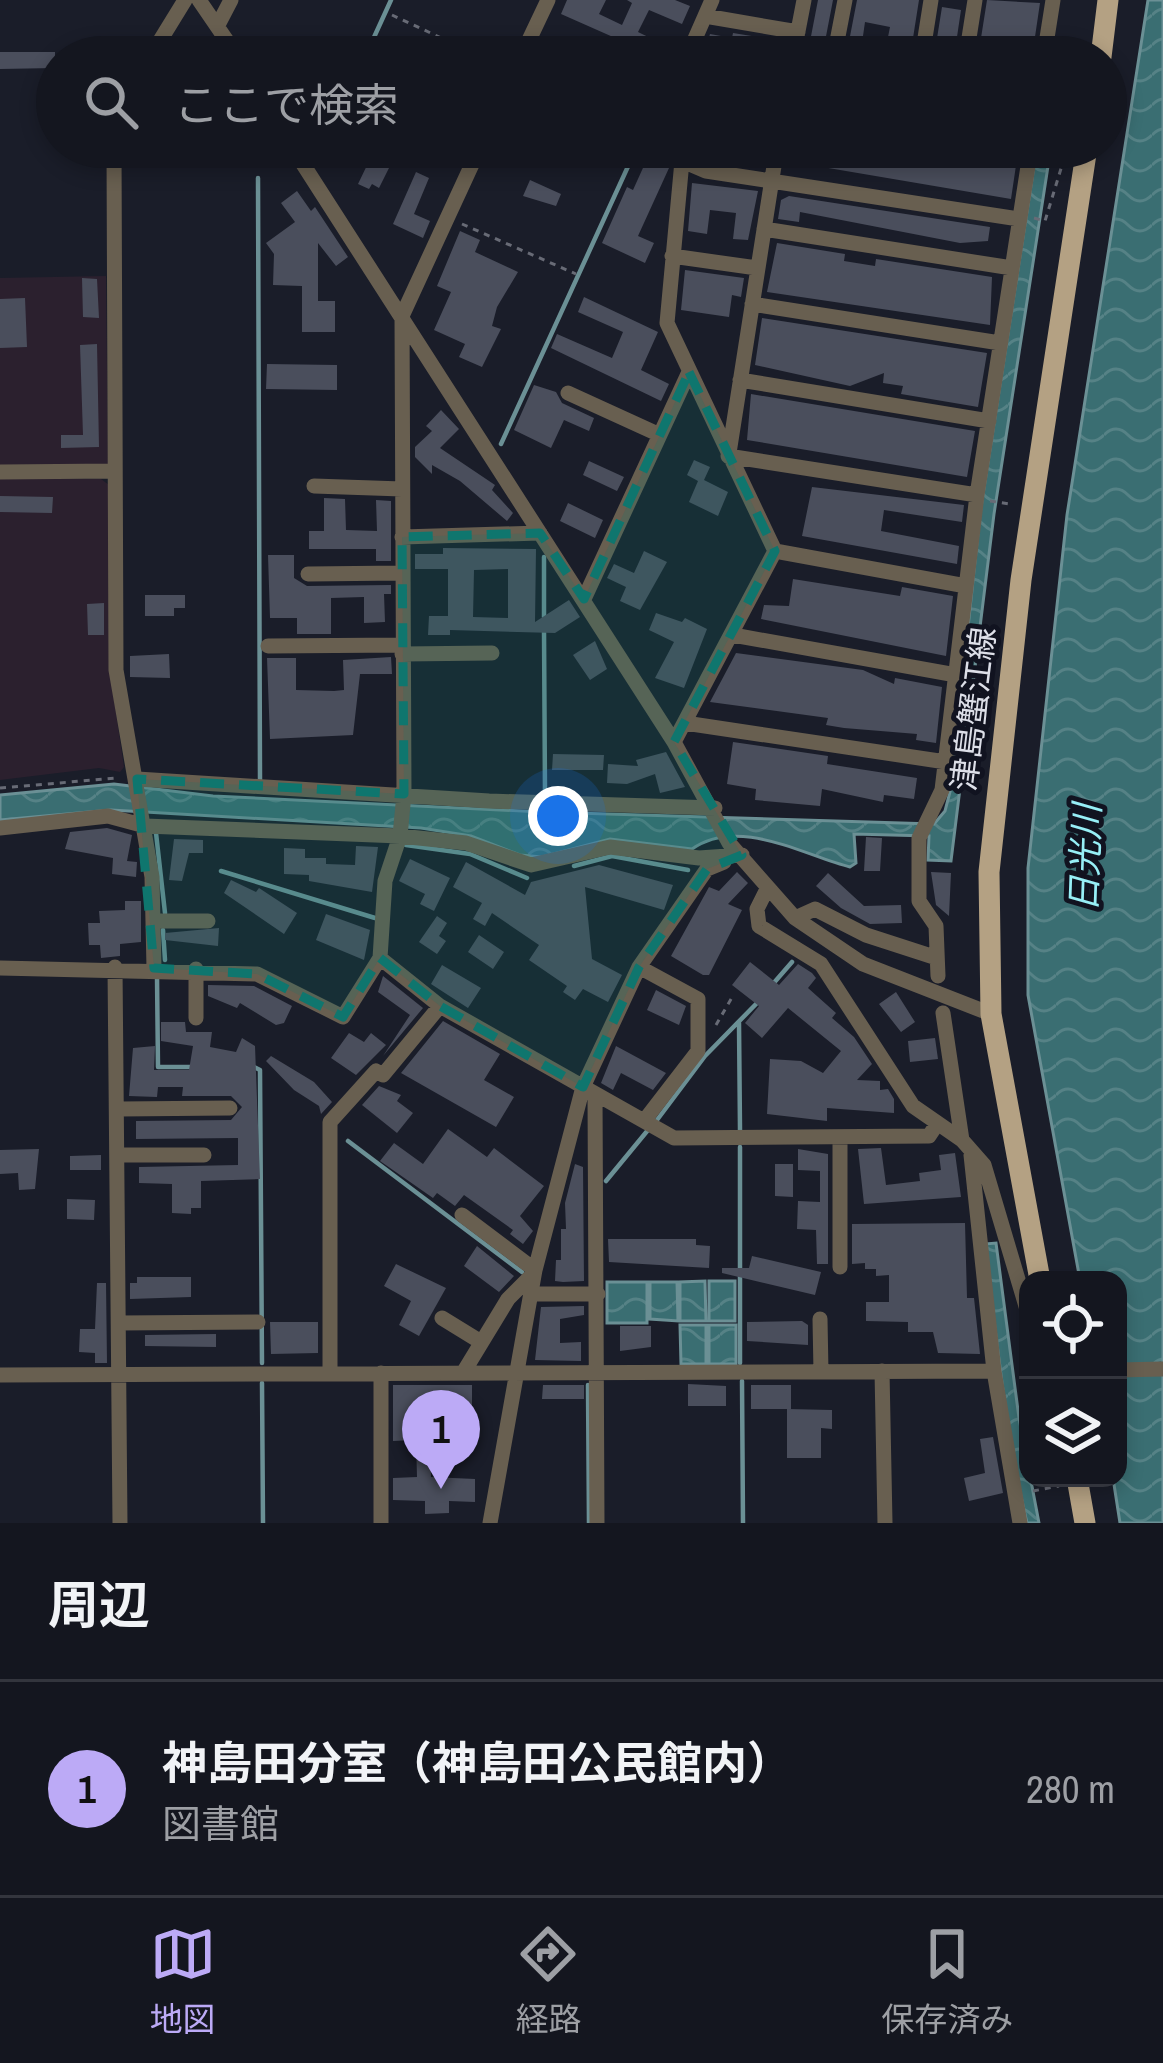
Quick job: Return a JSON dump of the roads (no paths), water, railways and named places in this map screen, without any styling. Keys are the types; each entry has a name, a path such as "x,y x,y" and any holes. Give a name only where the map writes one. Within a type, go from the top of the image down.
{"main road":[{"path":"1104,36 1108,0"},
{"name":"津島蟹江線","path":"1038,1271 991,1015 989,872 1021,580 1084,168"},
{"path":"1079,1487 1085,1523"}],"street":[{"path":"163,36 185,0"},
{"path":"199,0 226,36"},
{"path":"219,23 231,0"},
{"path":"531,36 548,0"},
{"path":"797,36 804,0"},
{"path":"838,36 845,0"},
{"path":"925,36 931,0"},
{"path":"969,36 975,0"},
{"path":"1047,36 1053,0"},
{"path":"696,36 709,8 798,32"},
{"path":"114,168 116,670 144,823 154,968"},
{"path":"306,168 584,599 716,810 735,849 767,889 795,918 863,964 991,1015"},
{"path":"0,968 243,972 281,981 343,1017 380,958 385,881 400,836 404,794 402,316 470,168"},
{"path":"681,168 667,323 775,551"},
{"path":"699,168 1019,219"},
{"path":"728,456 773,168"},
{"path":"938,976 936,926 919,901 920,838 942,790 988,421 1027,168"},
{"path":"764,229 1012,268"},
{"path":"673,256 758,268"},
{"path":"752,304 1000,343"},
{"path":"584,599 688,372"},
{"path":"740,380 988,421"},
{"path":"568,393 660,435"},
{"path":"728,456 979,497"},
{"path":"0,472 114,471"},
{"path":"314,486 402,489"},
{"path":"402,537 540,533"},
{"path":"775,551 966,586"},
{"path":"674,742 775,551"},
{"path":"308,574 402,573"},
{"path":"733,635 956,675"},
{"path":"268,646 492,652"},
{"path":"685,723 946,762"},
{"path":"137,781 716,810"},
{"path":"0,828 108,816 144,823 400,836 466,843 531,866 610,847 699,858 735,849"},
{"path":"490,1523 535,1271 589,1091 639,967 707,868 735,849"},
{"path":"767,889 757,909 759,926 821,964 913,1106 985,1165 1019,1282"},
{"path":"795,918 815,909 866,935 938,958"},
{"path":"153,921 208,921"},
{"path":"380,958 440,1006 674,1138 928,1136 937,1124"},
{"path":"639,967 698,999 698,1052 644,1121"},
{"path":"116,968 120,1523"},
{"path":"196,969 196,1018"},
{"path":"330,1373 330,1122 376,1071 382,1075 440,1006"},
{"path":"943,1013 1020,1523"},
{"path":"589,1091 598,1294 597,1523"},
{"path":"120,1109 230,1108"},
{"path":"840,1139 840,1268"},
{"path":"120,1155 204,1155"},
{"path":"462,1215 535,1271"},
{"path":"464,1373 508,1299 535,1271"},
{"path":"532,1294 598,1294"},
{"path":"442,1318 481,1342"},
{"path":"820,1319 821,1372"},
{"path":"119,1323 258,1322"},
{"path":"1127,1370 1163,1370"},
{"path":"882,1371 885,1523"},
{"path":"0,1375 994,1371"},
{"path":"381,1373 381,1523"}],"water":[{"name":"日光川","path":"1148,0 1163,0 1163,1523 1120,1523 1114,1487 1127,1487 1127,1271 1078,1271 1028,995 1028,868 1067,515 1122,168 1127,168 1127,134"},
{"path":"1034,168 1048,168 994,514 951,861 928,860 929,836 854,834 856,863 850,867 751,837 710,840 692,849 610,839 542,857 520,855 471,836 421,828 111,810 0,820 0,795 114,784 213,796 934,824 945,811 951,788 980,514"},
{"path":"996,1243 1019,1418 1019,1487 1032,1487 1039,1523 1027,1523 1011,1452 984,1244"},
{"path":"705,1281 706,1321 680,1321 680,1282"},
{"path":"709,1281 735,1281 735,1321 709,1321"},
{"path":"607,1282 647,1282 647,1323 607,1323"},
{"path":"650,1282 677,1282 678,1321 650,1319"},
{"path":"680,1325 706,1325 706,1364 681,1364"},
{"path":"709,1325 736,1325 736,1364 709,1364"}],"waterway":[{"path":"375,36 391,0"},
{"path":"501,444 627,168"},
{"path":"258,178 260,780"},
{"path":"544,557 544,617"},
{"path":"544,629 545,795"},
{"path":"156,833 165,913"},
{"path":"406,845 470,854 527,878"},
{"path":"574,866 612,856 688,870"},
{"path":"221,871 375,918"},
{"path":"163,930 165,960"},
{"path":"772,985 792,962"},
{"path":"157,976 158,1067 193,1067"},
{"path":"657,1120 705,1056 757,1003"},
{"path":"739,1023 740,1130"},
{"path":"252,1066 260,1070 262,1363"},
{"path":"606,1181 648,1130"},
{"path":"348,1141 522,1272"},
{"path":"740,1147 740,1363"},
{"path":"742,1381 743,1523"},
{"path":"262,1383 263,1523"},
{"path":"588,1385 589,1523"}],"place":[{"name":"神島田分室（神島田公民館内）","path":"441,1489"}]}
